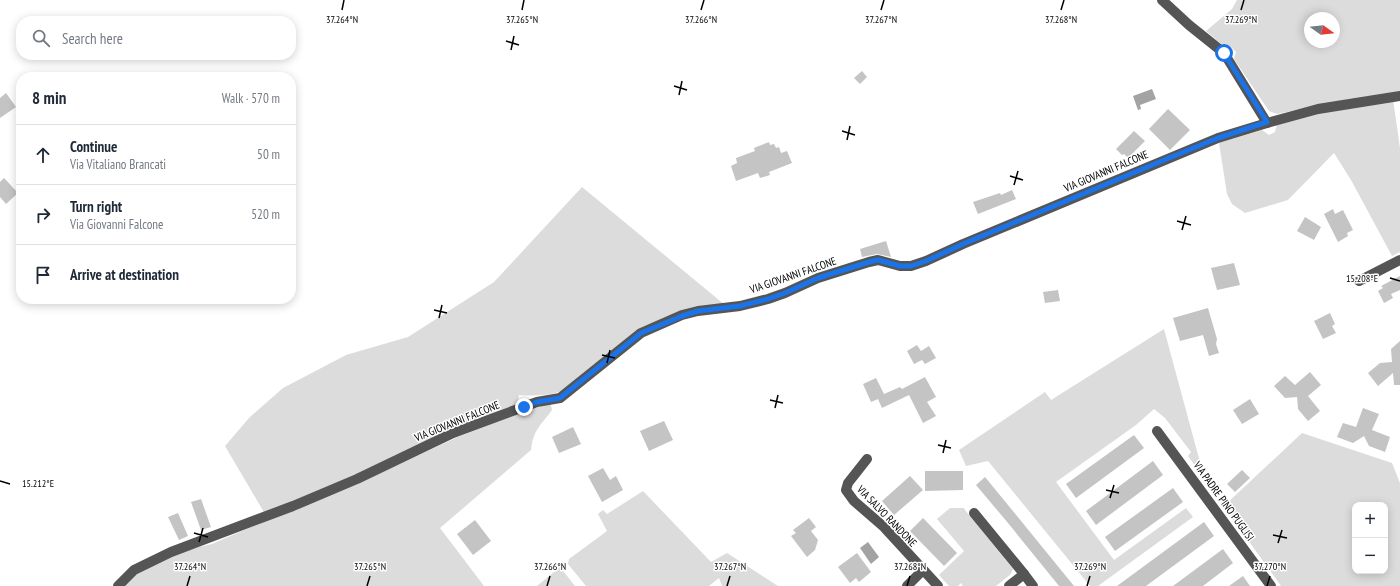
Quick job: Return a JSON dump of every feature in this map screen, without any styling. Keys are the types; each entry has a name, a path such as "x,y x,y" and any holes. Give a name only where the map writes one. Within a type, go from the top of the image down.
{"street":[{"path":"1162,0 1189,25 1224,53 1267,122"},
{"name":"VIA GIOVANNI FALCONE","path":"118,586 134,570 171,552 293,506 357,479 453,433 537,402 560,398 641,333 682,316 698,311 740,306 768,299 818,278 878,260 900,266 911,266 1218,138 1267,122 1318,109 1400,96"},
{"path":"1359,281 1400,260"},
{"name":"VIA PADRE PINO PUGLISI","path":"1157,431 1271,586"},
{"name":"VIA SALVO RANDONE","path":"867,459 848,483 846,490 854,501 884,527 938,586"},
{"path":"974,513 1034,586"},
{"path":"907,586 923,570"},
{"path":"1009,586 1024,574"}],"shaded area":[{"path":"1237,0 1400,0 1400,92 1328,103 1277,114 1269,111 1234,59 1236,52 1230,46 1225,47 1206,31 1232,9"},
{"path":"1152,89 1156,99 1140,105 1141,109 1138,110 1133,96"},
{"path":"1393,99 1400,148 1400,252 1392,256 1351,180 1334,153 1288,200 1245,213 1232,204 1227,194 1219,143 1262,130 1269,135 1275,132 1277,125 1321,113"},
{"path":"582,187 725,305 675,314 562,391 541,395 519,395 517,405 265,514 225,446 249,418 283,388 346,355 408,337 494,282"},
{"path":"1164,329 1204,477 1213,490 1188,456 1191,452 1165,418 1154,409 1136,425 1056,482 1114,560 1186,508 1193,517 1098,586 1090,586 988,461 966,466 959,450 1045,392 1051,400"},
{"path":"549,404 551,405 552,410 536,433 531,450 440,528 484,586 122,586 133,576 164,558 212,544 356,484 458,437 526,411"},
{"path":"1302,433 1392,463 1400,483 1400,586 1281,586 1213,491 1225,505"},
{"path":"643,491 711,562 727,553 778,586 722,586 719,578 709,586 586,586 568,564 569,559 607,531 598,514 603,510 607,514"},
{"path":"950,508 964,508 1013,569 1011,574 996,586 963,586 961,583 958,586 949,586 939,575 964,551 937,519"},
{"path":"868,542 879,557 871,564 860,548"},
{"path":"560,567 575,586 537,586"}],"building":[{"path":"862,71 867,77 860,84 854,78"},
{"path":"6,93 16,107 0,118 0,98"},
{"path":"1168,109 1190,130 1170,150 1149,129"},
{"path":"1134,131 1145,141 1128,158 1116,149"},
{"path":"769,142 770,145 774,144 776,148 779,147 781,153 787,151 792,163 769,172 770,175 760,178 758,173 736,181 731,166 737,163 736,158 755,151 754,148"},
{"path":"4,178 16,191 16,195 6,204 0,197 0,182"},
{"path":"1012,190 1016,199 978,214 973,202 1000,193 1001,195"},
{"path":"1333,209 1335,214 1343,210 1353,230 1347,233 1348,236 1338,242 1324,214"},
{"path":"1305,217 1321,227 1314,240 1297,231"},
{"path":"886,241 891,257 877,254 862,257 860,249"},
{"path":"1234,263 1240,285 1217,290 1211,268"},
{"path":"1400,276 1400,290 1391,294 1393,298 1384,303 1378,291 1383,288 1381,286"},
{"path":"1058,290 1060,301 1045,303 1043,292"},
{"path":"1208,308 1217,339 1216,344 1219,353 1209,356 1203,335 1180,341 1173,318"},
{"path":"1330,313 1335,324 1332,326 1336,333 1323,339 1314,321"},
{"path":"1400,341 1400,385 1394,385 1393,373 1378,386 1368,373 1380,363 1392,362 1391,349"},
{"path":"917,345 921,351 929,346 936,358 925,364 922,360 914,364 907,351"},
{"path":"1310,372 1321,385 1308,396 1320,411 1308,421 1298,409 1297,397 1285,398 1274,386 1285,376 1295,385"},
{"path":"925,377 936,397 927,402 936,416 923,423 909,395 882,408 878,399 871,402 863,384 876,378 884,394 900,387 902,389"},
{"path":"1250,399 1259,414 1242,424 1233,410"},
{"path":"1363,408 1379,414 1372,430 1390,437 1385,452 1369,446 1364,436 1353,443 1337,437 1343,423 1356,427"},
{"path":"664,421 673,440 649,451 640,431"},
{"path":"573,427 581,444 559,453 552,437"},
{"path":"1134,435 1144,448 1076,498 1066,484"},
{"path":"1153,461 1163,475 1096,525 1086,511"},
{"path":"603,468 610,480 616,476 623,490 602,502 588,476"},
{"path":"1242,470 1250,478 1235,492 1227,484"},
{"path":"925,471 963,471 963,490 925,491"},
{"path":"910,476 923,490 894,515 882,501"},
{"path":"985,477 1074,586 1059,586 976,485"},
{"path":"1173,488 1183,502 1115,551 1105,537"},
{"path":"201,499 211,527 201,530 191,502"},
{"path":"178,513 188,536 179,540 168,517"},
{"path":"809,518 816,527 811,531 818,540 815,550 807,557 791,536 796,533 793,530"},
{"path":"923,518 957,553 944,566 910,531"},
{"path":"475,520 491,541 473,555 457,534"},
{"path":"1204,522 1214,536 1146,586 1117,586"},
{"path":"1223,549 1233,563 1203,586 1173,586"},
{"path":"857,553 871,572 859,582 856,578 850,583 838,567"},
{"path":"1243,576 1250,586 1229,586"}],"route":[{"path":"524,407 537,402 560,398 641,333 682,316 698,311 740,306 768,299 818,278 878,260 900,266 911,266 1218,138 1267,122 1224,53"}]}
